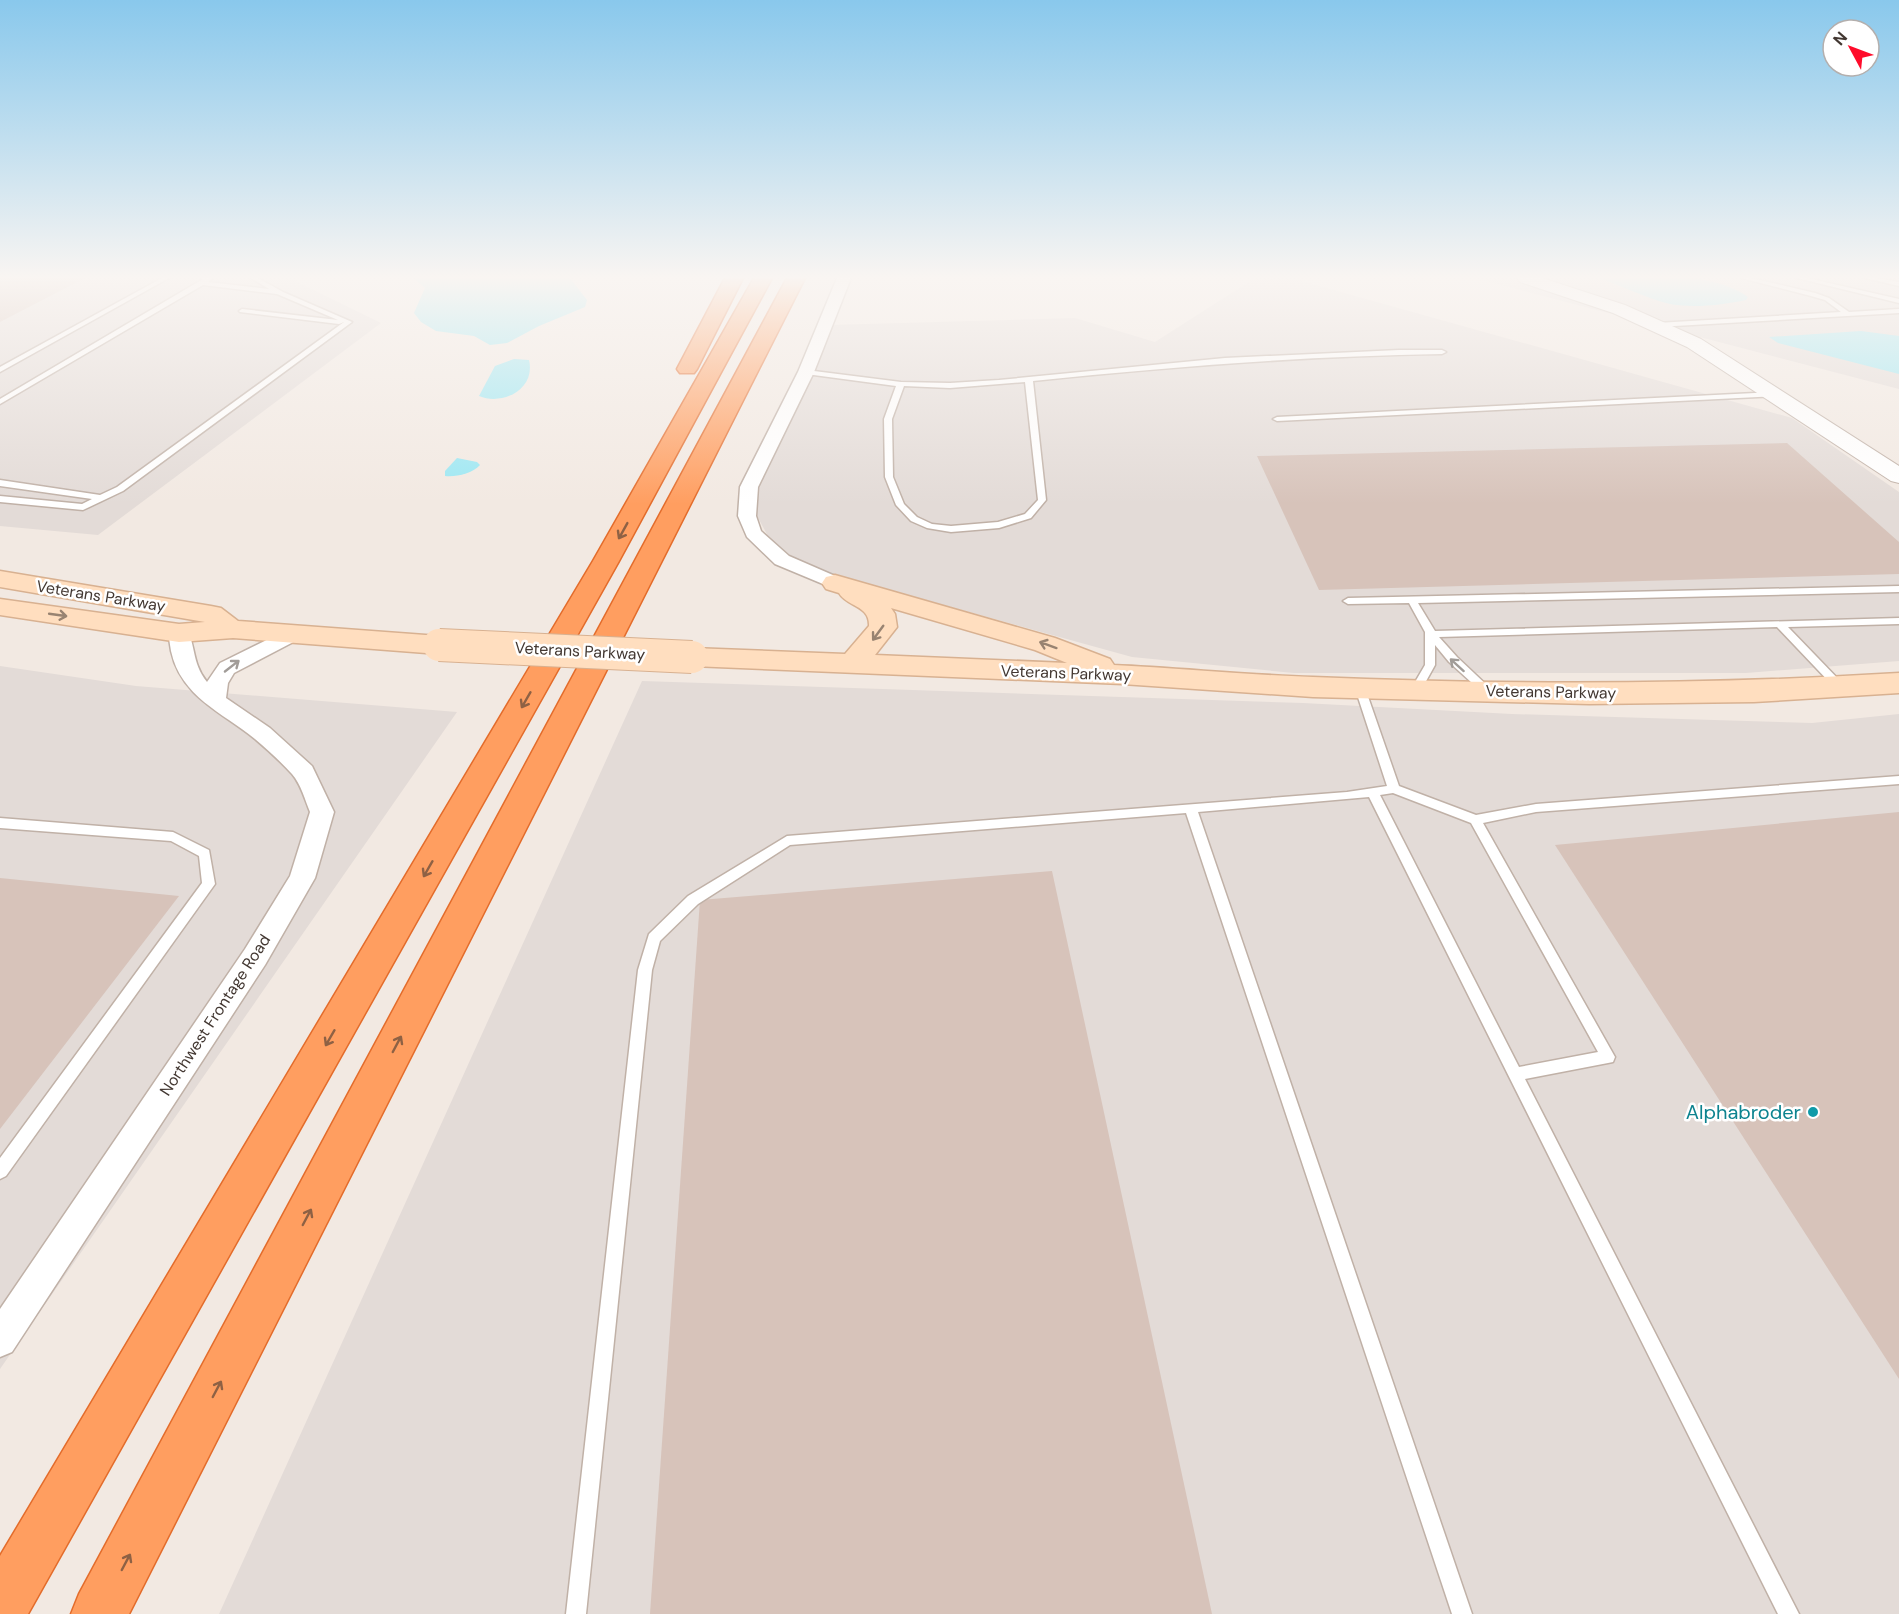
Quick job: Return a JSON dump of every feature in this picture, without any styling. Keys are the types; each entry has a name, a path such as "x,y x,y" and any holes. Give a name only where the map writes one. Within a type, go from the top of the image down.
{"highway":[{"path":"647,488 676,391 695,353"},
{"path":"0,1609 647,488 721,353"},
{"path":"99,1614 688,488 775,353"}],"main road":[{"name":"Veterans Parkway","path":"0,579 211,614 233,629"},
{"path":"835,583 876,607 884,620 883,627 852,665"},
{"path":"835,583 1045,644 1122,675"},
{"name":"Veterans Parkway","path":"0,607 179,633 233,629 439,645 852,665 1122,675 1360,688 1589,694 1754,692 1899,683"}],"street":[{"path":"814,353 749,487 747,516 753,533 782,560 835,583"},
{"path":"1711,353 1777,394 1899,476"},
{"name":"Northwest Frontage Road","path":"4,1328 255,957 302,878 322,812 304,772 262,733 198,688 188,669 179,633"},
{"path":"215,701 218,683 227,668 294,634"}],"lane":[{"path":"0,370 30,353"},
{"path":"0,402 81,353"},
{"path":"0,499 83,507 120,489 306,353"},
{"path":"806,372 901,384 1029,381 1096,372 1174,366 1417,353"},
{"path":"901,384 888,419 889,477 900,505 914,519 930,526 951,529 999,525 1028,516 1042,500 1029,381"},
{"path":"1277,419 1777,394"},
{"path":"0,483 101,498"},
{"path":"1348,601 1899,589"},
{"path":"1412,600 1429,634 1453,663 1488,691"},
{"path":"1429,634 1899,621"},
{"path":"1781,626 1839,686"},
{"path":"1416,689 1430,665 1429,634"},
{"path":"1360,688 1394,789"},
{"path":"576,1614 645,969 654,938 693,900 787,840 1190,808 1394,789 1475,820 1536,808 1899,780"},
{"path":"1372,792 1789,1614"},
{"path":"1190,808 1462,1614"},
{"path":"1475,820 1608,1057 1515,1074"},
{"path":"0,823 173,837 205,853 209,884 0,1171"}],"shaded area":[{"path":"0,353 341,353 98,535 0,526"},
{"path":"817,353 1561,353 1792,418 1899,492 1899,661 1746,673 1294,673 1132,657 839,576 797,561 769,538 755,512 759,478"},
{"path":"1762,353 1899,353 1899,389"},
{"path":"0,666 136,686 457,712 0,1369"},
{"path":"642,681 1812,723 1899,714 1899,1614 219,1614"}],"water":[{"path":"1818,353 1899,353 1899,374"},
{"path":"514,359 529,360 528,379 523,387 516,393 498,399 479,396 495,366"},
{"path":"457,458 477,462 480,465 464,474 445,476 445,471"}],"building":[{"path":"1787,443 1899,542 1899,574 1319,590 1257,456"},
{"name":"Alphabroder","path":"1899,812 1899,1379 1555,845"},
{"path":"1052,871 1212,1614 650,1614 700,900"},
{"path":"0,878 179,896 0,1129"}],"place":[{"name":"Alphabroder","path":"1813,1112"}]}
